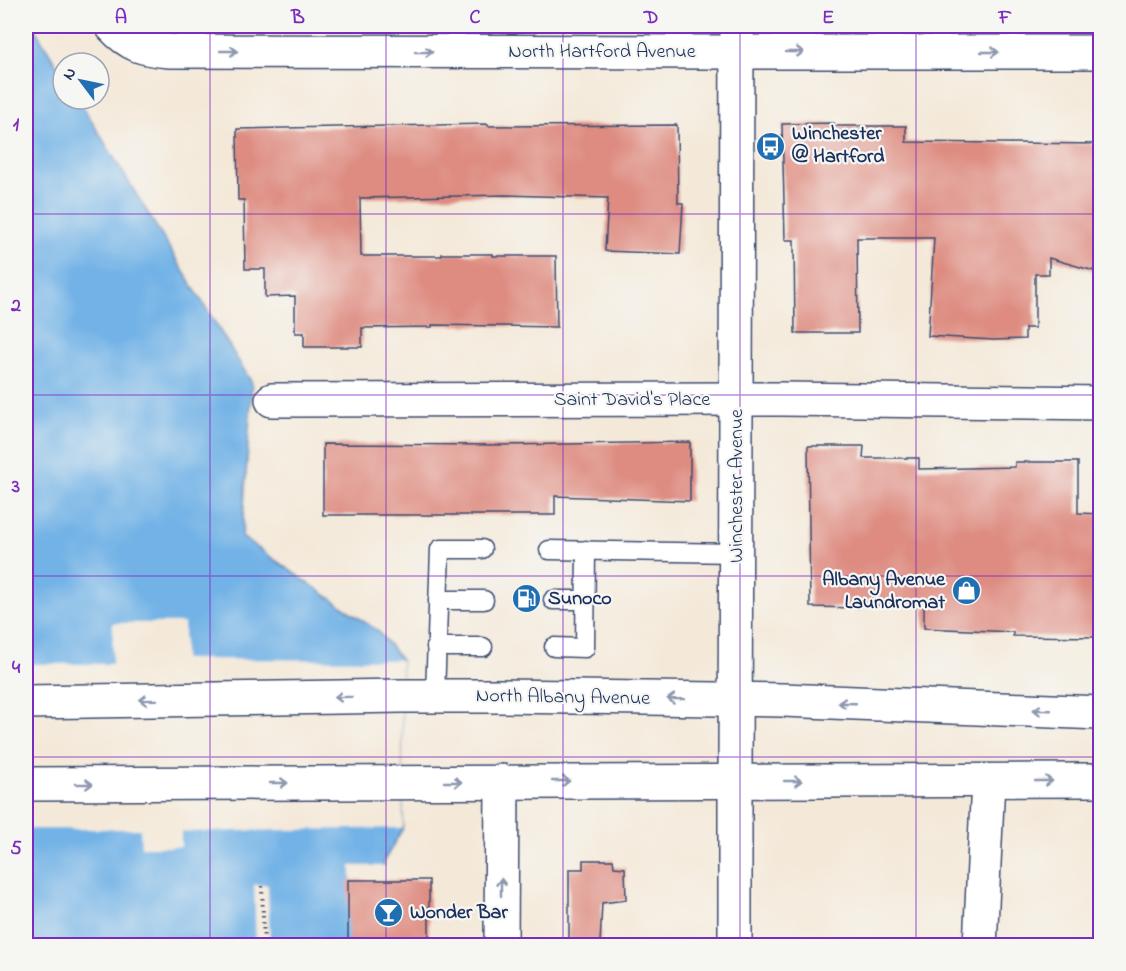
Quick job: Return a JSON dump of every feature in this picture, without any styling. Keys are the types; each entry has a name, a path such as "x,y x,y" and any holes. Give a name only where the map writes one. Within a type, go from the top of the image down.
{"main road":[{"name":"North Hartford Avenue","path":"112,26 123,38 139,46 170,51 736,39 1101,52"},
{"name":"Winchester Avenue","path":"735,945 736,39"},
{"name":"Saint David's Place","path":"272,400 1101,402"},
{"name":"North Albany Avenue","path":"26,702 402,696 735,699 1101,713"},
{"path":"26,784 1101,780"},
{"path":"501,945 502,781"},
{"path":"980,945 988,781"}],"lane":[{"path":"435,696 440,549 482,549"},
{"path":"549,550 737,553"},
{"path":"554,647 585,648 586,550"},
{"path":"438,600 484,600"},
{"path":"553,600 586,600"},
{"path":"436,647 483,647"}],"path":[{"path":"262,886 264,945"}],"water":[{"path":"26,26 33,26 51,55 51,111 85,111 252,383 242,537 378,631 401,660 403,828 384,861 384,945 26,945"}],"pier":[{"path":"113,623 184,623 184,659 401,660 403,828 181,832 181,847 141,847 140,829 26,829 26,664 112,664"},
{"path":"351,866 385,866 383,945 352,945"},
{"path":"254,885 268,885 270,945 256,945"}],"building":[{"path":"834,123 834,126 906,126 906,142 1101,144 1101,273 1049,258 1049,274 1035,274 1035,328 1025,328 1025,339 993,340 928,336 934,238 857,238 858,333 795,333 794,240 785,240 782,124"},
{"path":"488,124 488,126 677,125 678,203 683,203 680,254 605,251 608,198 505,195 360,198 361,256 493,254 493,256 556,256 557,327 432,325 432,327 362,328 362,347 304,347 304,333 295,333 295,296 265,297 265,269 245,269 244,200 238,200 237,129"},
{"path":"690,442 690,501 555,496 555,515 323,515 323,444 503,445"},
{"path":"808,446 864,446 863,458 919,458 919,469 1015,467 1015,462 1078,462 1078,513 1101,514 1101,637 1013,636 1013,632 924,628 924,606 810,607"},
{"path":"583,860 613,860 614,867 625,868 626,900 602,903 600,945 569,945 569,869 583,869"},
{"name":"Wonder Bar","path":"348,880 429,880 429,945 348,945"}],"place":[{"name":"Winchester @ Hartford","path":"771,146"},
{"name":"Albany Avenue Laundromat","path":"966,591"},
{"name":"Sunoco","path":"527,599"},
{"name":"Wonder Bar","path":"389,913"}]}
